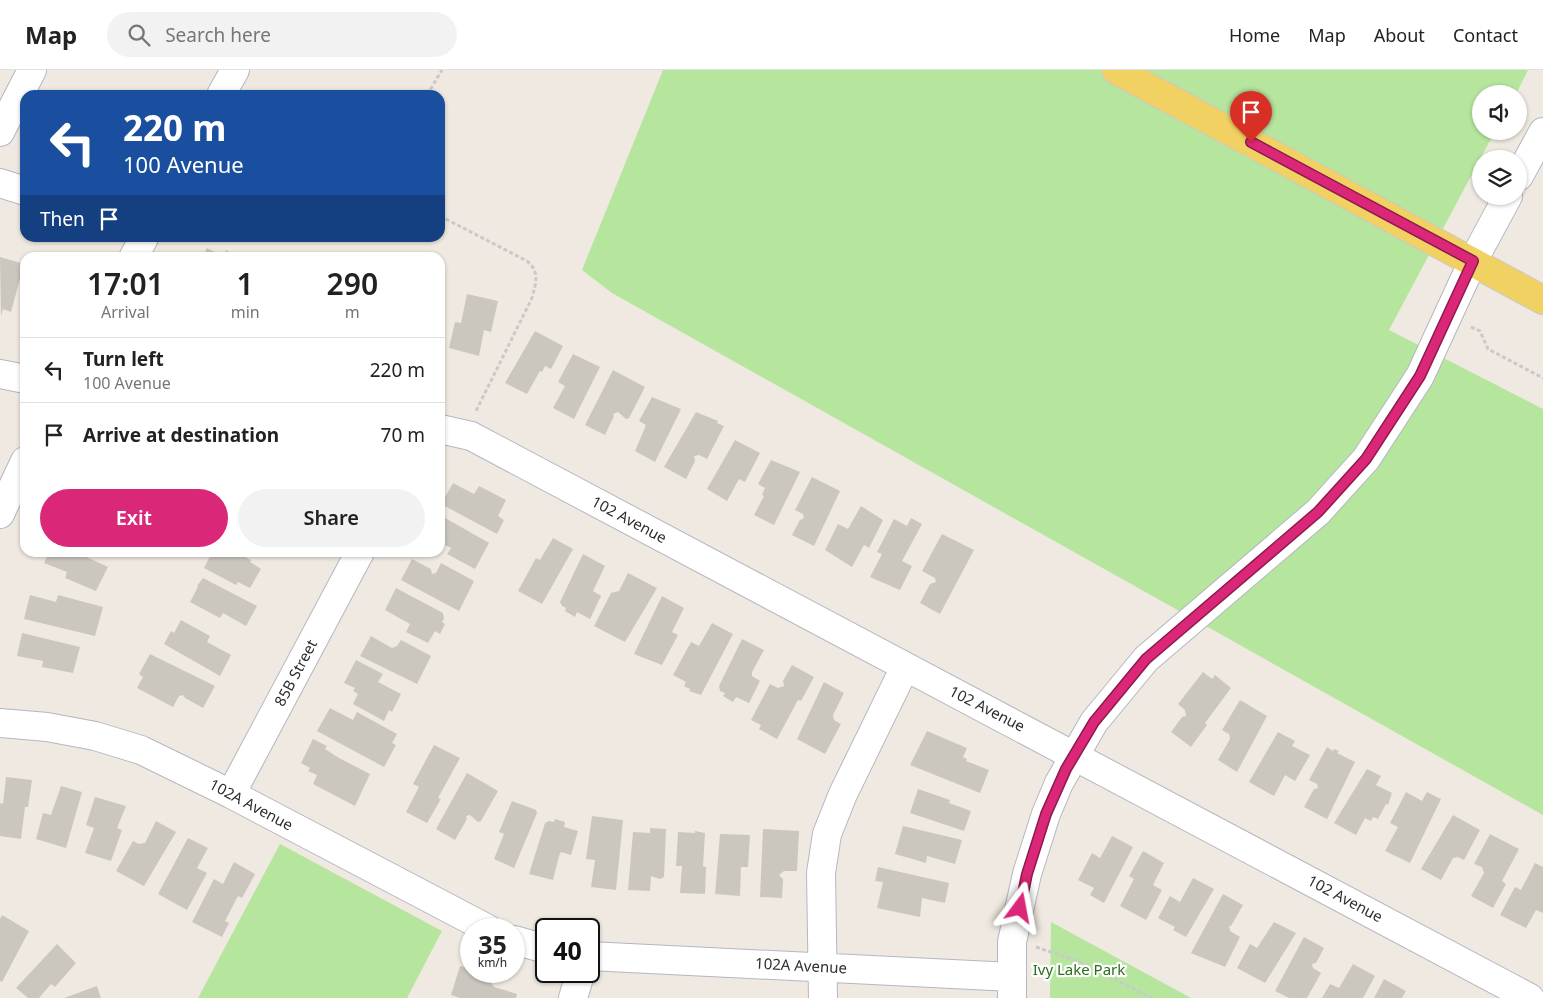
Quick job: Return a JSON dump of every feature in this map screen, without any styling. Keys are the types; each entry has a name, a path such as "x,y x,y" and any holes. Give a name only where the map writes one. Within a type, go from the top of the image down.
{"main road":[{"path":"1116,70 1543,300"}],"street":[{"path":"22,90 32,70"},
{"path":"224,90 235,70"},
{"path":"0,132 20,93"},
{"path":"1527,161 1543,132"},
{"path":"0,183 20,189"},
{"path":"1012,987 1012,942 1027,874 1046,814 1074,754 1094,722 1146,659 1318,512 1366,459 1420,376 1473,261 1503,205"},
{"path":"0,374 20,378"},
{"name":"102 Avenue","path":"448,431 1074,754 1530,998"},
{"path":"0,514 20,472"},
{"name":"85B Street","path":"231,794 357,557"},
{"path":"823,998 820,874 827,834 843,794 905,667"},
{"name":"102A Avenue","path":"0,724 47,726 95,736 141,750 231,794 467,918"},
{"name":"102A Avenue","path":"600,957 821,967 1012,987"},
{"path":"573,998 577,983"}],"path":[{"path":"430,90 442,70"},
{"path":"445,219 527,260 534,267 537,278 532,298 448,431"},
{"path":"1448,314 1480,331 1488,349 1543,378"},
{"path":"1012,942 1065,956 1152,998"}],"green space":[{"path":"663,70 1528,70 1520,85 1472,85 1472,140 1490,140 1485,150 1472,150 1472,174 1389,330 1543,409 1543,815 612,293 582,270"},
{"path":"280,844 442,931 407,998 198,998"},
{"name":"Ivy Lake Park","path":"1051,922 1191,998 1050,998"}],"building":[{"path":"207,248 215,252 205,252"},
{"path":"0,257 20,263 20,279 11,312 3,309 1,316"},
{"path":"467,294 498,301 491,332 484,330 479,356 449,348 455,322 461,323"},
{"path":"535,331 563,346 551,369 545,366 542,372 540,371 527,394 505,383"},
{"path":"573,354 600,367 574,419 553,408 565,386 558,382"},
{"path":"613,370 645,387 629,418 626,419 618,412 613,414 614,416 605,435 585,425"},
{"path":"652,397 681,409 655,462 635,451 646,425 639,421"},
{"path":"696,412 718,421 717,423 724,426 707,459 699,455 694,456 695,461 686,479 664,467"},
{"path":"735,440 760,453 745,482 739,479 727,501 707,489"},
{"path":"771,460 800,472 774,525 754,515 764,496 762,495 765,488 758,484"},
{"path":"812,477 840,491 814,546 792,535 800,520 804,518 803,514 795,510"},
{"path":"453,483 474,494 479,486 506,500 498,516 504,520 497,534 445,506 445,497"},
{"path":"861,506 883,520 869,548 864,545 852,567 825,550 838,524 848,529"},
{"path":"445,518 489,543 475,569 447,554 451,548 445,545"},
{"path":"911,518 922,524 902,561 912,566 900,590 870,577 882,554 877,552 894,519 907,526"},
{"path":"942,534 974,550 940,614 920,603 930,584 936,582 935,578 922,571"},
{"path":"553,538 573,549 542,604 518,591 536,558 540,560"},
{"path":"583,554 605,566 593,591 601,596 590,619 577,612 575,617 565,611 566,608 560,602"},
{"path":"47,557 87,557 108,567 96,591 65,578 67,572 44,563"},
{"path":"210,557 245,557 261,569 250,588 238,582 236,585 204,568"},
{"path":"412,559 431,569 432,574 436,573 441,563 474,581 459,611 401,580"},
{"path":"628,573 657,588 625,642 594,626 611,593 619,591"},
{"path":"203,578 257,606 246,626 223,613 220,618 190,602"},
{"path":"396,588 443,613 444,618 442,622 445,624 440,634 435,631 428,643 406,632 410,624 385,610"},
{"path":"30,595 56,602 58,595 103,607 95,636 24,619"},
{"path":"662,596 684,608 672,632 678,635 662,665 634,654"},
{"path":"181,620 210,636 207,642 231,655 220,676 164,644 171,631 174,633"},
{"path":"712,623 733,634 701,695 689,691 690,689 684,686 686,682 673,675 691,642 699,646"},
{"path":"22,633 80,647 73,673 42,667 43,661 17,656"},
{"path":"371,636 392,648 397,646 401,640 431,656 417,684 360,656"},
{"path":"742,639 764,650 752,672 752,676 760,681 749,703 736,697 733,702 723,696 725,693 720,691 719,686"},
{"path":"150,654 215,686 203,708 183,695 179,696 173,707 137,688 143,677 139,674"},
{"path":"356,660 383,674 378,682 401,694 392,712 389,710 384,721 353,704 358,694 353,691 355,688 344,683"},
{"path":"792,665 814,677 801,701 798,700 777,739 759,729 761,725 751,720 770,684 778,688 784,686 783,681"},
{"path":"1203,672 1212,679 1215,675 1231,688 1205,723 1207,725 1191,747 1171,732 1182,717 1186,716 1185,710 1178,704"},
{"path":"824,682 844,693 833,715 834,720 841,724 825,754 797,739"},
{"path":"1240,700 1267,716 1237,772 1218,760 1230,739 1229,734 1222,730"},
{"path":"330,708 353,720 357,712 397,734 392,743 396,745 384,767 317,731"},
{"path":"927,731 967,748 963,757 967,759 966,761 989,770 980,793 910,765"},
{"path":"1278,732 1295,741 1292,746 1310,755 1295,781 1285,775 1274,796 1249,782"},
{"path":"313,739 327,746 325,749 339,758 370,774 355,806 313,784 317,775 308,771 310,768 301,763"},
{"path":"434,745 460,758 438,798 441,799 427,823 406,812 419,787 413,784"},
{"path":"1327,747 1333,751 1334,749 1339,751 1337,753 1355,762 1327,819 1304,807 1314,789 1318,788 1317,784 1309,780"},
{"path":"1367,769 1381,776 1376,785 1392,793 1388,805 1386,804 1378,819 1373,817 1371,821 1365,818 1356,835 1334,823"},
{"path":"467,773 498,791 481,821 478,822 470,815 466,816 467,819 455,840 436,829"},
{"path":"6,777 32,780 28,807 25,807 21,839 0,836 0,803 3,804"},
{"path":"61,786 82,792 66,848 36,839 43,813 51,815"},
{"path":"918,789 950,800 949,803 971,811 964,831 910,813"},
{"path":"1406,792 1422,801 1427,792 1441,799 1410,863 1385,851 1398,827 1390,823"},
{"path":"95,797 126,806 117,828 122,830 111,861 85,853 94,828 86,825"},
{"path":"512,801 536,810 537,813 514,868 494,859 504,834 499,832"},
{"path":"1453,815 1480,830 1464,860 1458,857 1453,858 1441,880 1421,869"},
{"path":"592,816 623,820 616,890 591,887 595,860 586,859"},
{"path":"555,819 565,822 564,827 578,831 571,855 561,852 553,880 529,874 545,823 549,821 554,822"},
{"path":"156,821 176,832 144,886 116,871 133,841 139,844 145,843"},
{"path":"903,826 962,840 955,864 927,856 926,863 895,854"},
{"path":"650,828 666,829 664,877 660,879 651,876 650,891 628,890 633,832 650,833"},
{"path":"763,829 799,831 797,871 784,871 779,875 783,879 782,898 760,897"},
{"path":"695,831 705,833 703,866 706,867 705,894 680,893 682,866 676,866 678,832 695,833"},
{"path":"720,834 750,835 748,867 741,867 740,896 715,894"},
{"path":"1490,834 1519,849 1502,881 1506,884 1493,908 1471,896 1484,873 1482,867 1474,864"},
{"path":"1112,836 1133,847 1104,903 1090,895 1094,888 1078,880 1092,853 1100,858"},
{"path":"188,838 208,848 197,868 207,873 187,910 158,894"},
{"path":"1143,851 1164,863 1153,885 1162,890 1146,920 1120,906 1134,879 1129,876"},
{"path":"234,862 255,874 242,898 238,896 225,921 229,923 222,937 192,922 214,879 223,884"},
{"path":"1535,863 1543,867 1543,913 1536,910 1526,928 1500,915 1515,887 1521,890"},
{"path":"878,867 949,883 945,903 922,898 920,917 877,908 883,882 875,881"},
{"path":"1193,878 1214,889 1186,937 1173,930 1175,927 1158,918 1170,896 1180,902"},
{"path":"1223,894 1243,905 1231,926 1229,926 1230,931 1240,937 1225,967 1191,953"},
{"path":"2,915 29,931 2,982 0,981 0,919"},
{"path":"1274,922 1296,933 1265,983 1237,968 1250,944 1257,948"},
{"path":"1304,937 1324,948 1316,963 1312,964 1313,968 1321,973 1307,998 1289,998 1275,991"},
{"path":"57,944 76,963 55,987 51,984 39,998 28,998 16,988"},
{"path":"1353,964 1375,976 1363,998 1322,998 1330,984 1339,988"},
{"path":"460,966 460,983 492,983 494,987 517,994 516,998 460,998 451,995"},
{"path":"1384,979 1406,991 1402,998 1374,998"},
{"path":"97,986 101,998 64,998"}],"route":[{"path":"1020,908 1027,874 1046,814 1066,769 1094,722 1146,659 1318,512 1366,459 1420,376 1473,261 1251,142"}]}
